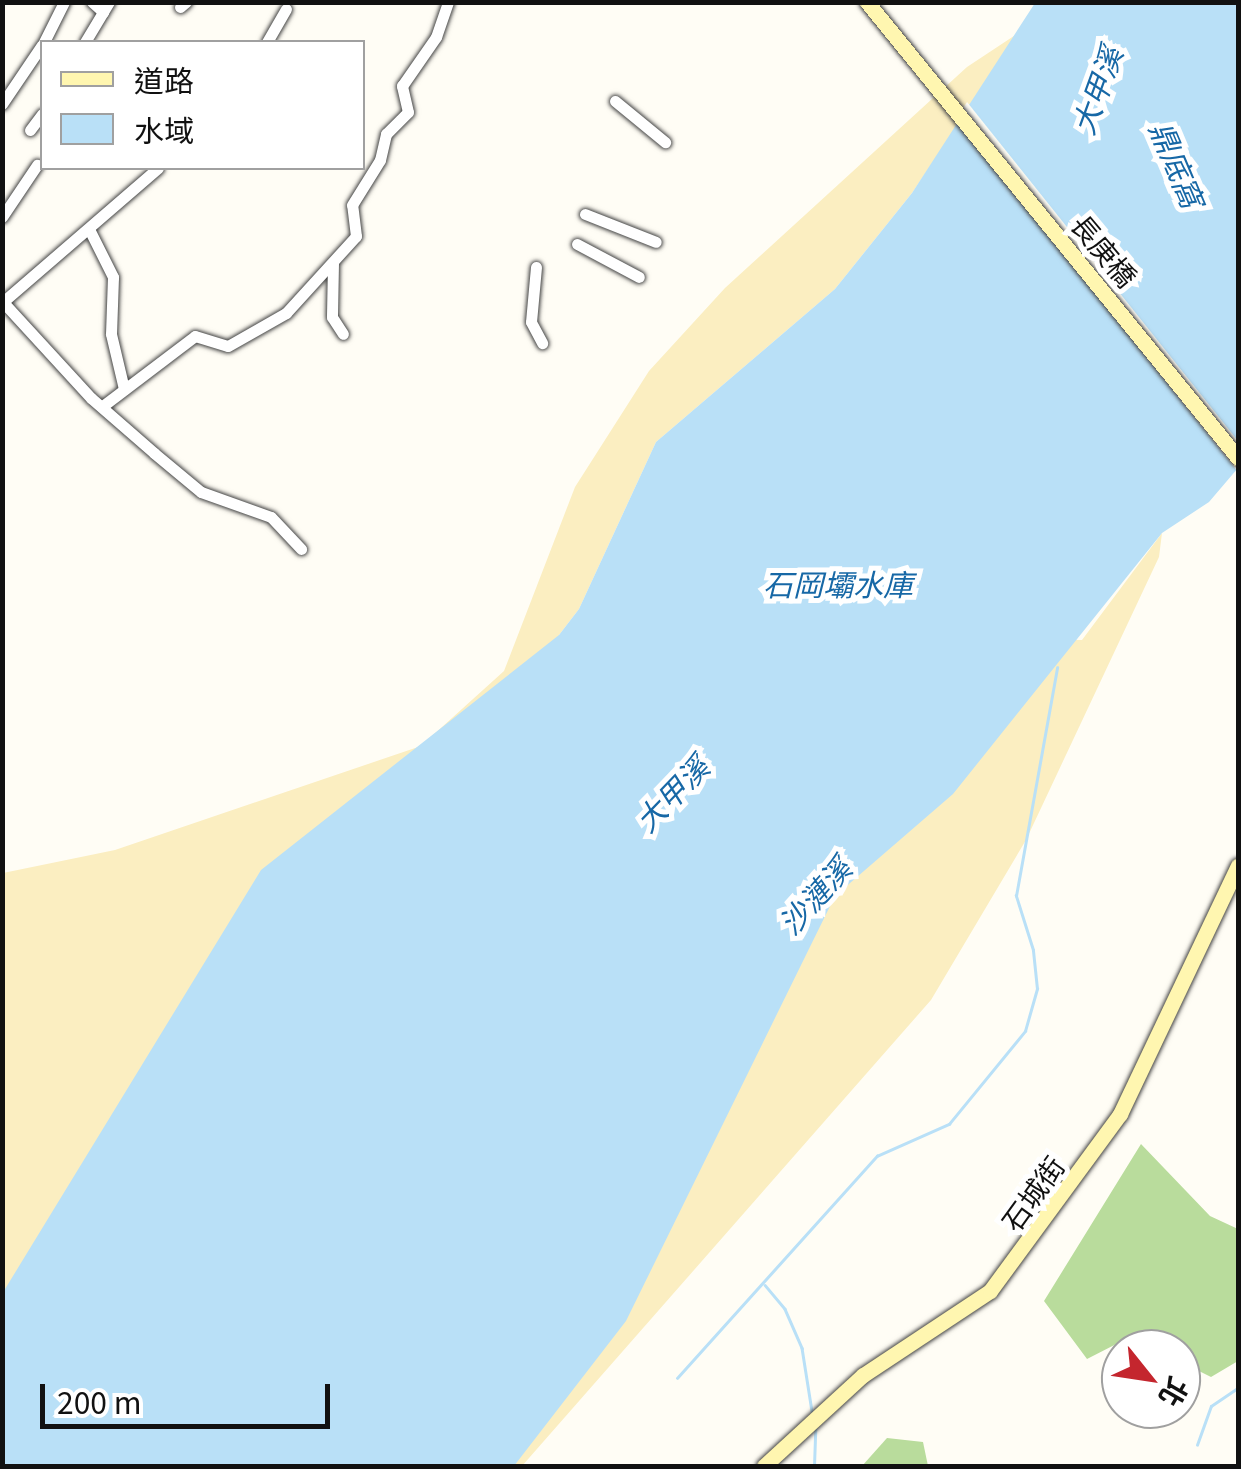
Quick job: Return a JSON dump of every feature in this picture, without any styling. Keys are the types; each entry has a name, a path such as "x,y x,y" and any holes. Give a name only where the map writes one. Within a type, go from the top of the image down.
{"street":[{"path":"45,40 64,2"},
{"path":"85,40 106,7 92,2"},
{"path":"104,405 195,336 228,346 286,314 333,263 358,232 350,210 380,160 386,134 408,112 400,92 448,2"},
{"name":"長庚橋","path":"867,2 1238,458"},
{"path":"268,40 286,9"},
{"path":"2,104 40,48"},
{"path":"615,102 666,142"},
{"path":"30,130 40,117"},
{"path":"2,216 36,165"},
{"path":"156,170 4,300 104,405 201,492 271,517 301,548"},
{"path":"585,214 656,242"},
{"path":"88,228 114,277 111,334 124,389"},
{"path":"577,244 639,277"},
{"path":"333,263 332,317 344,334"},
{"path":"536,267 530,322 542,343"},
{"name":"石城街","path":"764,1466 862,1375 990,1291 1120,1114 1238,866"}],"green space":[{"path":"1141,1144 1210,1216 1238,1229 1238,1361 1211,1377 1201,1372 1201,1329 1101,1329 1101,1352 1087,1359 1044,1301"},
{"path":"887,1438 923,1442 928,1466 862,1466"}],"sand":[{"path":"1020,32 912,193 835,289 656,442 579,609 559,635 1082,640 1162,533 1159,557 1026,840 931,1000 522,1466 3,1466 3,873 115,850 421,746 504,671 575,487 649,371 725,288 967,67"}],"water":[{"path":"1035,3 1238,3 1238,468 1209,502 1162,533 953,794 835,896 626,1321 514,1466 3,1466 2,1294 261,870 559,635 579,609 656,442 835,289 912,193"}],"pier":[{"path":"967,102 1238,441 1238,472 956,119"}],"waterway":[{"path":"677,1378 877,1156 949,1124 1025,1031 1037,989 1033,950 1016,896 1057,668"},
{"path":"765,1285 785,1309 802,1348 812,1411"},
{"path":"1197,1445 1211,1406 1238,1388"},
{"path":"814,1466 815,1428"}],"water label":[{"name":"大甲溪","path":"1096,90"},
{"name":"鼎底窩","path":"1178,164"},
{"name":"石岡壩水庫","path":"838,583"},
{"name":"大甲溪","path":"671,793"},
{"name":"沙漣溪","path":"814,895"}]}
